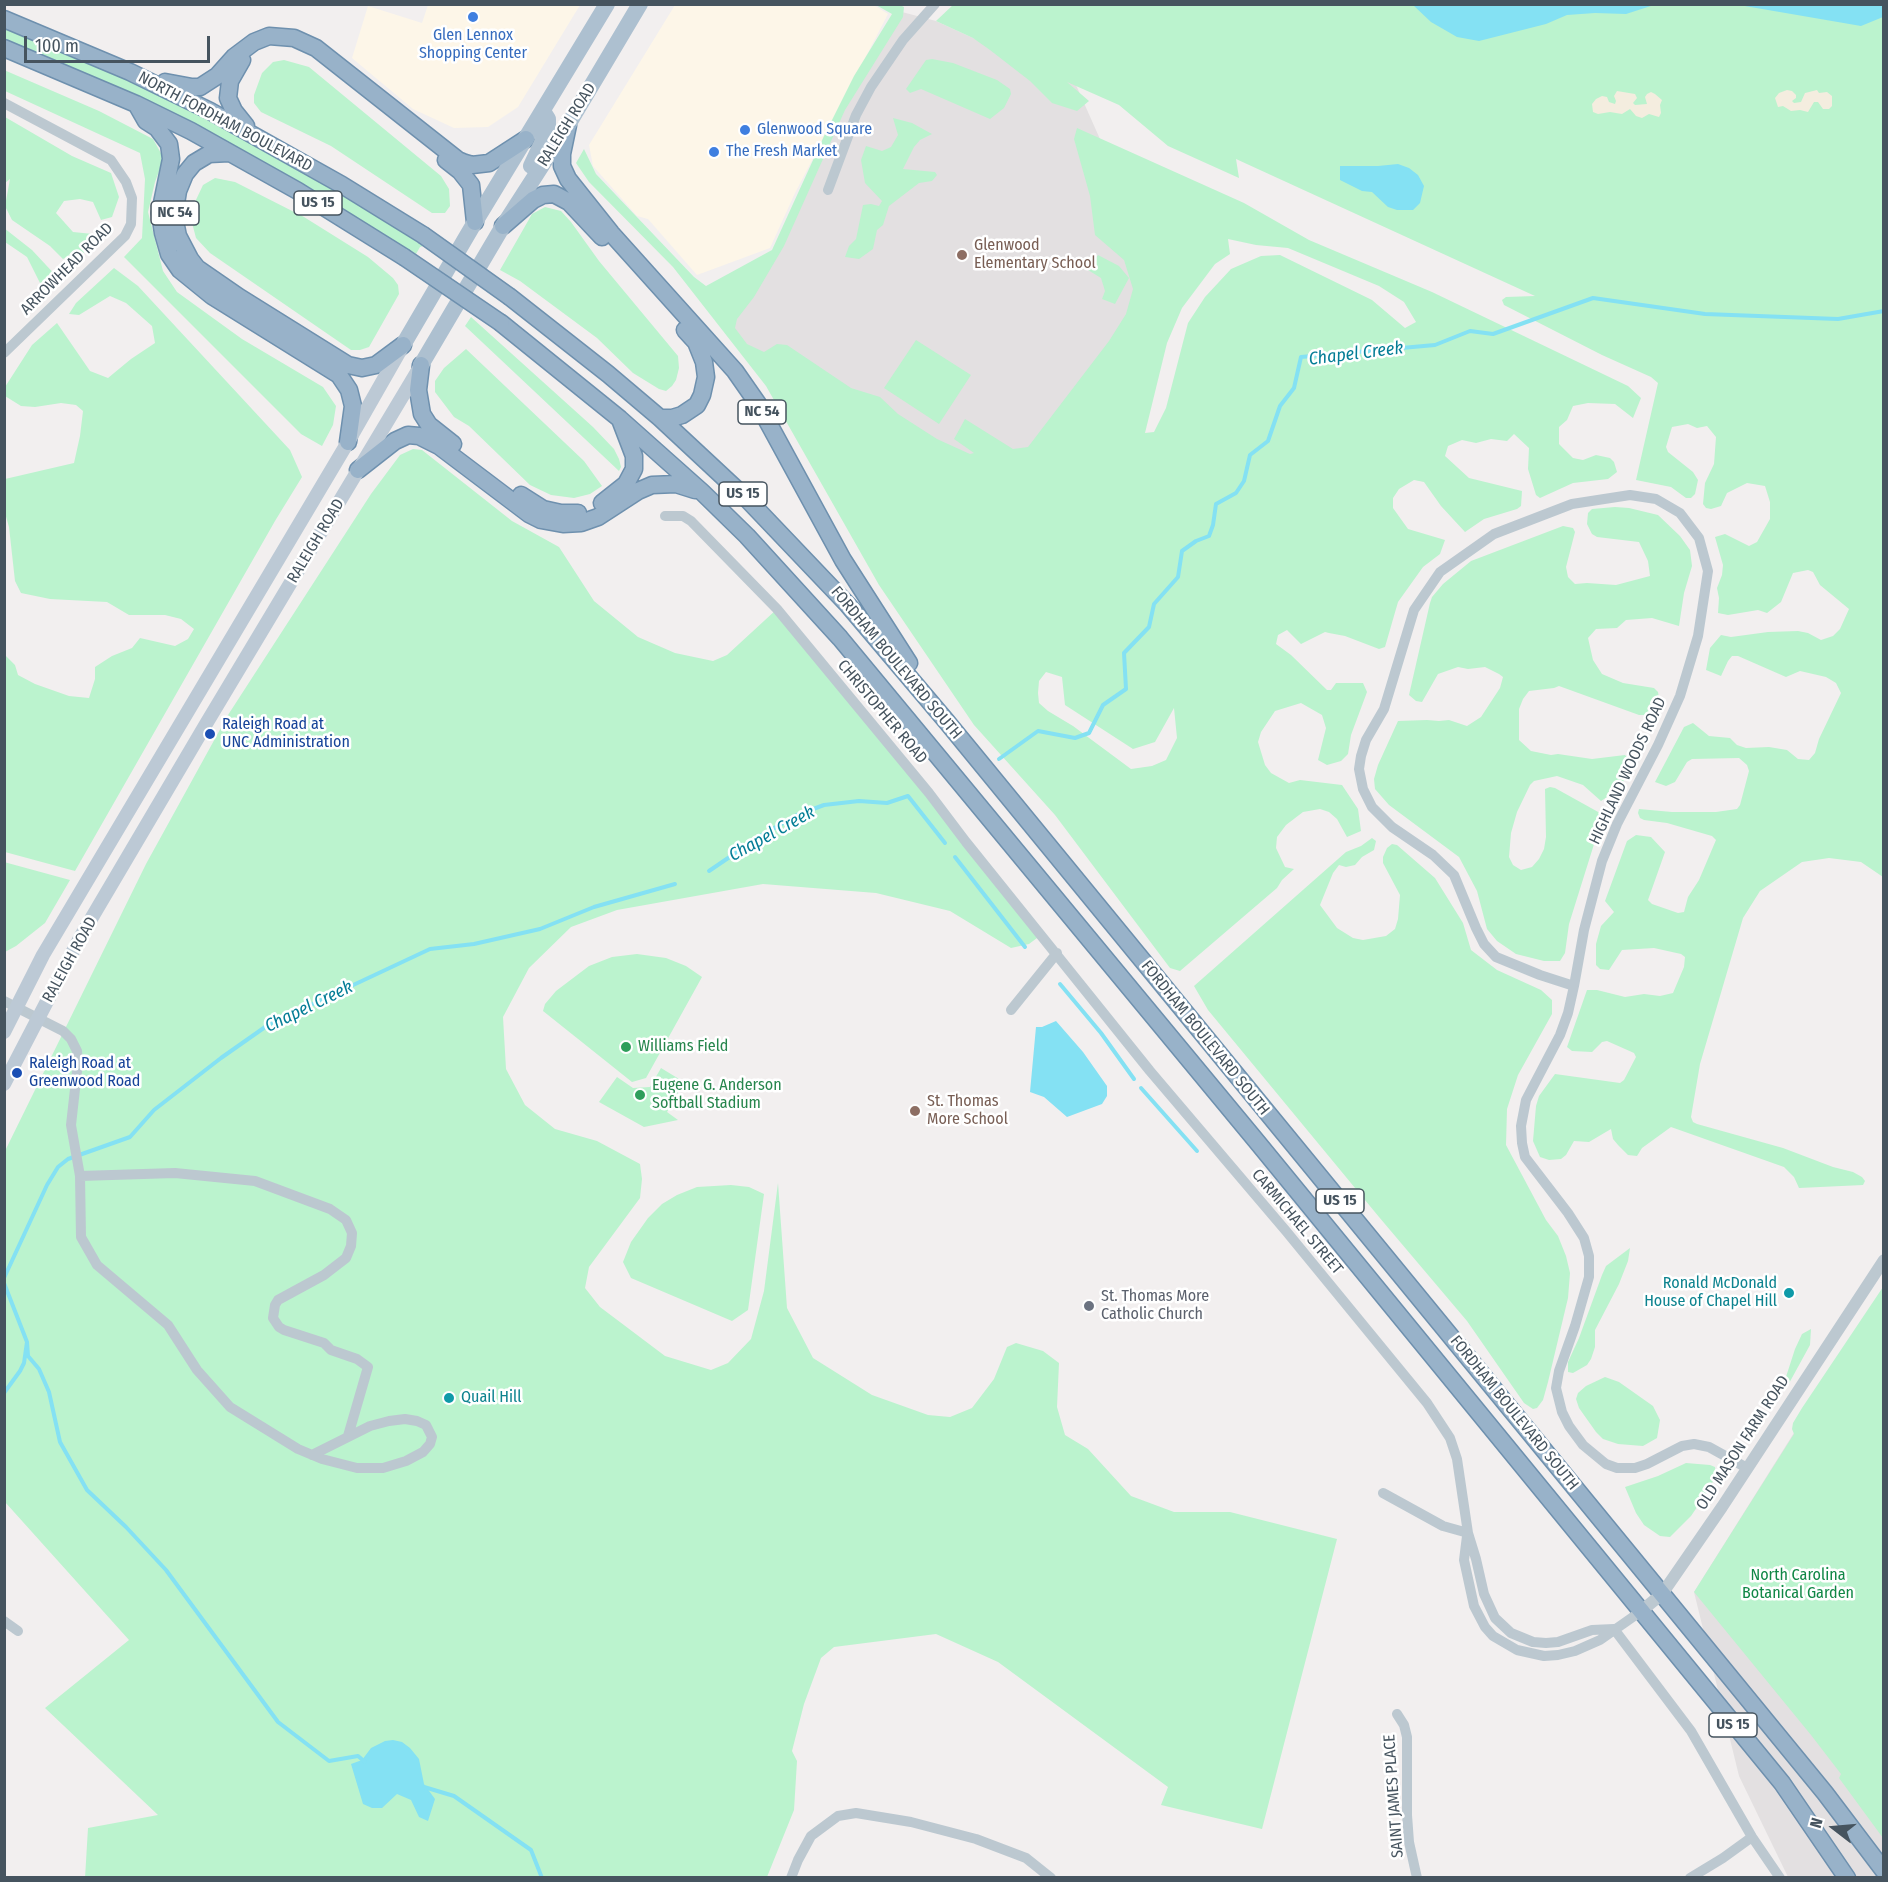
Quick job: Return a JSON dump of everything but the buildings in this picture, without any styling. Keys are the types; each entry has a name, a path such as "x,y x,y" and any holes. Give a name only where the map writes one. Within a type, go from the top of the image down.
{"highway":[{"name":"NORTH FORDHAM BOULEVARD","path":"4,19 130,72 252,134 423,235 465,266"},
{"path":"130,72 172,84 200,87 217,76 234,57 254,42 269,36 294,38 316,48 458,160 472,165 489,163 526,139"},
{"path":"252,134 234,111 228,98 230,81 238,66 250,54 267,46 279,45 305,52 460,171 471,185 475,222"},
{"name":"NORTH FORDHAM BOULEVARD","path":"4,48 136,104 230,153 298,190 452,290"},
{"path":"136,104 146,122 157,128 169,144 171,159 160,213 169,254 180,270 212,296 339,375 350,390 353,406 348,442"},
{"name":"NC 54","path":"568,125 562,166 568,179 611,233 735,371 758,404 843,560 947,722"},
{"name":"NC 54","path":"230,153 209,154 194,163 184,174 178,191 174,216 178,236 197,268 348,365 362,368 376,365 403,345"},
{"path":"503,226 532,200 543,195 561,196 569,202 696,342 704,362 706,377 702,395 697,405 682,415 660,418"},
{"name":"FORDHAM BOULEVARD SOUTH","path":"465,266 510,297 660,418 747,499 848,605 947,722 1825,1793 1884,1871"},
{"name":"FORDHAM BOULEVARD SOUTH","path":"452,290 501,323 620,419 702,492 840,638 1782,1783 1847,1878"},
{"path":"421,365 419,403 422,414 429,425 527,500 552,511 571,514 589,510 604,501 630,479 635,460 620,419"},
{"path":"358,471 395,441 408,435 419,436 439,446 529,514 547,522 563,524 581,523 598,517 638,491 652,485 676,484 702,492"}],"main road":[{"name":"RALEIGH ROAD","path":"4,1032 11,1004 67,915 348,442 475,222 607,4"},
{"name":"RALEIGH ROAD","path":"4,1084 81,936 165,792 503,226 568,125 640,4"},
{"path":"503,226 547,133 548,119 543,111"}],"street":[{"path":"828,190 856,115 871,87 903,40 935,4"},
{"name":"ARROWHEAD ROAD","path":"4,103 111,160 126,182 132,198 131,224 125,236 4,353"},
{"name":"HIGHLAND WOODS ROAD","path":"1574,986 1496,957 1484,944 1454,875 1433,855 1392,827 1372,807 1363,789 1359,769 1366,740 1384,709 1414,610 1440,572 1494,534 1572,504 1630,495 1656,499 1680,513 1699,538 1708,571 1698,636 1680,696 1658,746 1617,824 1602,861 1584,930 1574,986 1568,1013 1560,1035 1526,1100 1521,1126 1522,1143 1525,1157 1584,1238 1589,1256 1589,1276 1559,1371 1556,1388 1562,1412 1569,1426 1583,1445 1606,1464 1617,1468 1635,1468 1682,1446 1694,1444 1709,1447 1747,1468"},
{"name":"CHRISTOPHER ROAD","path":"665,516 675,514 692,521 777,609 1057,953"},
{"path":"1011,1010 1057,953"},
{"name":"CARMICHAEL STREET","path":"1057,953 1150,1071 1286,1231 1438,1417 1450,1438 1468,1533 1488,1606 1495,1618 1511,1633 1533,1642 1558,1642 1592,1630 1614,1629"},
{"path":"11,1004 63,1031 71,1039 77,1051 78,1062 71,1125 80,1176 81,1237 97,1265 168,1325 197,1370 230,1407 278,1438 312,1455 347,1466 383,1468 406,1461 423,1452 430,1444 432,1437 426,1425 405,1419 370,1426 312,1455"},
{"path":"80,1176 175,1173 255,1181 330,1209 346,1220 352,1233 351,1246 346,1258 324,1275 278,1300 273,1318 284,1330 324,1343 330,1350 357,1359 368,1367 348,1436"},
{"name":"OLD MASON FARM ROAD","path":"1614,1629 1662,1594 1884,1260"},
{"path":"1383,1493 1443,1526 1468,1533"},
{"path":"4,1622 18,1631"},
{"path":"1614,1629 1691,1731 1752,1838 1780,1878"},
{"name":"SAINT JAMES PLACE","path":"1396,1714 1404,1725 1407,1737 1407,1815 1409,1842 1417,1878"},
{"path":"791,1878 811,1836 838,1816 856,1813 884,1816 976,1839 1026,1858 1048,1873 1051,1878"},
{"path":"1690,1878 1752,1838"}],"shaded area":[{"path":"428,4 580,5 518,107 488,127 454,128 413,109 352,58 368,6 422,23"},
{"path":"872,4 888,14 795,193 770,248 697,275 648,219 637,216 593,166 589,145 675,5"},
{"name":"Glenwood Elementary School","path":"902,12 936,21 1076,85 1167,290 1011,502 748,351 722,318 786,238 845,103"},
{"name":"North Carolina Botanical Garden","path":"1883,1291 1883,1877 1788,1877 1739,1776 1694,1592"}],"green space":[{"path":"954,4 1883,5 1883,877 1861,862 1829,858 1802,862 1760,891 1743,918 1700,1064 1691,1117 1697,1124 1783,1148 1853,1172 1862,1177 1865,1181 1863,1185 1799,1188 1794,1177 1784,1167 1671,1127 1642,1148 1637,1156 1628,1155 1618,1145 1613,1139 1611,1129 1589,1142 1574,1141 1561,1159 1549,1160 1540,1157 1533,1141 1539,1096 1555,1074 1620,1083 1624,1080 1636,1057 1634,1053 1607,1041 1602,1042 1592,1052 1572,1051 1567,1047 1587,990 1597,990 1625,997 1644,994 1660,996 1673,993 1684,967 1685,957 1681,954 1654,948 1622,950 1609,970 1600,969 1596,965 1596,944 1601,926 1614,912 1605,901 1627,841 1636,835 1651,837 1665,852 1648,900 1652,904 1678,913 1684,912 1688,897 1699,880 1716,840 1712,836 1667,823 1644,820 1640,818 1639,809 1716,812 1737,809 1740,805 1749,771 1747,765 1739,758 1692,759 1687,762 1675,782 1666,786 1655,782 1684,727 1693,723 1709,736 1730,738 1737,745 1746,748 1769,747 1787,750 1798,759 1809,760 1815,753 1819,739 1841,693 1836,683 1826,677 1800,671 1786,677 1738,656 1732,656 1721,676 1706,670 1710,648 1721,635 1731,637 1798,631 1821,640 1833,636 1840,629 1849,609 1820,585 1813,572 1808,570 1793,573 1781,602 1767,613 1758,610 1728,615 1718,613 1717,588 1723,565 1715,537 1725,534 1749,546 1757,542 1770,519 1770,502 1765,486 1747,483 1727,493 1721,506 1706,508 1703,504 1705,483 1714,464 1716,437 1707,426 1697,428 1688,424 1672,427 1666,447 1668,452 1693,472 1698,480 1695,494 1691,498 1686,498 1671,487 1636,480 1658,383 1651,377 1504,305 1502,300 1506,297 1535,296 1236,159 1239,178 1168,146 1119,105 1067,82 1089,101 1077,111 1052,103 1030,81 990,50 973,38 936,21"},
{"path":"876,5 900,5 904,7 903,17 845,110 784,246 754,297 737,319 735,328 747,344 764,352 777,344 787,345 851,388 880,397 898,414 937,439 970,454 974,453 954,439 965,419 1013,449 1028,447 1109,341 1126,314 1133,289 1124,260 1095,235 1090,196 1074,139 1077,128 1244,203 1309,240 1432,292 1628,386 1641,398 1633,418 1615,404 1588,403 1573,406 1567,420 1559,427 1559,444 1573,458 1583,460 1596,455 1610,458 1614,462 1617,472 1608,479 1573,483 1540,498 1536,495 1528,469 1529,448 1514,434 1507,441 1491,439 1476,443 1462,440 1448,446 1445,456 1469,478 1522,491 1521,506 1517,509 1484,519 1465,532 1441,506 1424,482 1414,480 1399,489 1393,498 1393,508 1408,529 1445,540 1440,554 1423,567 1398,602 1385,647 1379,649 1345,636 1325,632 1301,644 1287,630 1278,635 1276,644 1291,655 1327,690 1331,690 1336,683 1363,683 1367,692 1351,735 1348,754 1341,761 1327,765 1318,760 1326,728 1322,715 1301,703 1275,711 1261,732 1258,742 1265,765 1271,773 1289,783 1300,780 1342,785 1358,809 1361,831 1347,837 1337,819 1329,812 1320,809 1303,812 1286,825 1277,837 1276,848 1285,867 1294,869 1277,888 1180,971 1170,968 1055,815 974,725 879,585 766,386 673,267 589,182 576,163 584,149 596,174 694,277 706,286 772,250 854,76 892,14","holes":["1228,239 1288,248 1379,286 1404,302 1416,322 1405,328 1372,300 1280,255 1261,256 1231,269 1205,297 1188,323 1166,408 1154,432 1145,433 1167,343 1182,308 1215,264 1230,254","1046,672 1062,677 1065,705 1133,749 1155,742 1174,708 1177,738 1166,760 1152,766 1131,769 1073,726 1048,711 1039,703 1038,693 1039,681"]},
{"path":"4,26 82,58 233,131 350,197 423,246 416,254 293,180 5,41"},
{"path":"284,60 309,67 441,176 449,189 450,206 445,213 432,213 331,146 261,112 254,103 254,95 262,73 273,62"},
{"path":"926,60 953,63 997,80 1010,89 1011,94 1004,108 990,119 921,89 910,93 906,89"},
{"path":"4,70 99,111 153,139 162,155 148,212 163,271 177,292 242,339 323,387 336,406 333,425 322,446 301,434 124,257 142,238 145,179 140,153 5,91"},
{"path":"5,117 72,156 111,173 119,197 112,217 101,220 93,202 80,199 64,201 56,213 73,232 93,234 94,245 83,253 79,251 63,259 50,246 12,220 5,206 10,179 5,183"},
{"path":"893,118 912,123 932,134 920,140 914,147 903,169 935,172 937,175 932,181 919,183 889,206 883,225 877,230 873,249 859,259 845,257 849,246 856,239 863,205 879,206 882,201 865,183 861,160 866,146 882,151 891,147 898,135"},
{"path":"215,178 235,182 304,217 368,257 393,278 398,285 399,294 369,347 351,350 210,253 196,238 191,219 195,202 203,185"},
{"path":"545,207 561,211 571,222 599,261 678,356 679,368 676,380 666,391 633,373 597,338 520,281 500,270 532,214"},
{"path":"4,228 32,250 60,280 44,291 27,257 5,242"},
{"path":"1098,255 1119,266 1129,278 1115,304 1102,299 1105,291 1101,278 1088,270"},
{"path":"114,268 138,286 290,450 302,477 75,871 5,852 5,655 15,665 18,675 35,684 69,696 89,698 95,679 95,667 112,656 132,648 140,638 175,646 188,639 194,629 181,619 165,615 129,615 107,602 50,599 21,593 15,581 9,527 5,513 5,479 74,463 83,411 76,405 61,403 35,407 21,406 5,396 5,387 32,345 57,323 90,371 108,378 155,343 152,326 126,303 110,296 79,315 69,314 76,303"},
{"path":"471,317 593,427 614,449 621,467 619,471 465,326"},
{"path":"916,340 971,375 939,424 884,388"},
{"path":"466,349 584,461 602,486 590,494 574,498 551,495 530,485 469,426 454,417 435,392 435,381 444,368"},
{"path":"413,449 422,450 512,521 559,547 594,601 638,637 675,653 713,661 727,655 777,609 1041,935 1029,944 1011,948 950,911 876,893 763,884 617,910 571,927 529,968 503,1017 506,1069 525,1105 555,1129 597,1141 640,1164 642,1179 640,1198 589,1267 585,1288 600,1307 665,1356 711,1370 728,1363 751,1339 764,1291 778,1183 787,1308 813,1358 872,1395 928,1415 950,1417 972,1408 994,1379 1007,1347 1016,1343 1043,1351 1059,1363 1057,1407 1065,1435 1088,1449 1131,1496 1174,1512 1230,1512 1337,1539 1262,1829 1161,1805 1168,1787 998,1662 936,1634 834,1647 821,1658 804,1704 792,1751 797,1761 794,1810 767,1877 85,1878 88,1828 158,1815 45,1708 129,1640 5,1502 5,1151 146,864 228,715 371,494 400,455"},
{"path":"1615,507 1658,515 1680,536 1690,550 1692,566 1684,593 1679,626 1652,618 1626,620 1617,628 1596,629 1588,638 1593,660 1602,674 1623,683 1654,688 1658,692 1659,698 1652,715 1639,715 1559,686 1529,691 1519,709 1519,740 1531,751 1592,759 1625,755 1629,760 1622,787 1601,801 1583,785 1557,776 1534,781 1517,812 1511,833 1509,857 1513,865 1521,870 1532,867 1544,849 1545,789 1555,788 1600,813 1600,825 1569,924 1565,953 1560,961 1544,961 1516,954 1497,941 1487,929 1477,891 1459,857 1389,805 1375,789 1374,779 1398,721 1449,720 1467,726 1481,717 1500,688 1503,677 1485,667 1468,669 1458,667 1438,674 1422,702 1416,701 1409,695 1430,603 1443,584 1471,561 1563,526 1573,528 1575,532 1566,567 1568,577 1575,584 1616,585 1650,576 1648,561 1639,542 1597,537 1592,534 1587,524 1588,513 1592,509"},
{"path":"1372,838 1376,841 1374,850 1362,857 1355,865 1346,867 1339,865 1333,873 1320,905 1337,928 1353,938 1363,940 1386,936 1395,929 1400,895 1383,863 1383,857 1387,848 1392,844 1397,845 1435,878 1463,923 1471,950 1497,970 1541,990 1552,1000 1552,1014 1518,1075 1507,1109 1506,1145 1546,1220 1558,1236 1570,1273 1568,1298 1548,1382 1543,1400 1537,1408 1533,1409 1524,1403 1467,1321 1208,1010 1194,986 1346,852 1361,846"},
{"path":"4,862 70,880 45,923 5,952"},
{"name":"Williams Field","path":"637,954 666,958 686,966 702,977 646,1078 632,1082 543,1011 545,1004 556,991 589,966 612,957"},
{"name":"Eugene G. Anderson Softball Stadium","path":"661,1068 684,1082 667,1112 678,1120 644,1127 599,1102 617,1077 633,1088 650,1087"},
{"path":"731,1185 749,1187 764,1194 748,1310 732,1321 631,1278 623,1262 631,1242 648,1218 662,1204 697,1187"},
{"path":"1630,1248 1628,1261 1619,1284 1595,1330 1595,1347 1591,1359 1587,1365 1573,1373 1568,1372 1568,1362 1606,1266"},
{"name":"North Carolina Botanical Garden","path":"1883,1287 1883,1838 1839,1778 1841,1774 1694,1592 1794,1434 1793,1423 1802,1408"},
{"path":"1811,1329 1810,1345 1787,1387 1784,1383 1795,1349 1802,1334"},
{"path":"1605,1377 1619,1382 1653,1406 1660,1420 1657,1438 1643,1446 1618,1444 1603,1439 1596,1432 1579,1408 1576,1399 1578,1393 1586,1386"},
{"path":"1686,1463 1710,1465 1715,1467 1716,1474 1710,1488 1691,1516 1670,1537 1660,1536 1644,1525 1625,1487 1658,1476"}],"sand":[{"path":"1787,90 1796,95 1792,101 1794,103 1801,102 1805,93 1817,90 1819,93 1827,92 1832,96 1832,106 1829,109 1823,109 1818,102 1814,102 1808,112 1791,111 1783,106 1778,107 1775,98 1779,93"},
{"path":"1617,91 1635,94 1637,98 1633,103 1635,105 1647,104 1645,97 1647,94 1651,92 1655,94 1662,100 1659,117 1649,114 1642,118 1636,116 1630,109 1622,114 1593,112 1592,104 1602,96 1615,104 1614,96"}],"water":[{"path":"1413,5 1654,5 1626,14 1567,15 1546,24 1479,41 1457,37 1431,22"},
{"path":"1739,5 1883,5 1883,17 1861,26"},
{"path":"1398,164 1418,175 1424,186 1420,203 1413,210 1397,210 1388,207 1372,192 1362,191 1340,180 1340,166"},
{"path":"1056,1021 1083,1052 1107,1086 1107,1096 1102,1104 1067,1117 1044,1097 1030,1092 1036,1027"},
{"path":"393,1740 402,1742 419,1759 424,1784 435,1799 428,1821 419,1817 411,1800 397,1794 382,1808 372,1808 363,1804 351,1764 362,1760 371,1748"}],"waterway":[{"name":"Chapel Creek","path":"999,759 1038,731 1075,738 1089,733 1103,705 1126,689 1124,653 1149,627 1154,604 1178,577 1182,551 1196,541 1209,536 1216,504 1236,493 1244,481 1250,455 1268,441 1280,406 1294,388 1301,357 1435,345 1470,331 1493,334 1593,298 1705,314 1838,319 1884,311"},
{"name":"Chapel Creek","path":"709,871 762,835 797,815 824,805 859,801 887,803 908,796 945,843"},
{"path":"955,857 1025,947"},
{"name":"Chapel Creek","path":"4,1278 47,1185 58,1167 68,1159 130,1137 154,1110 268,1025 430,949 474,944 540,929 594,907 675,884"},
{"path":"1060,984 1101,1033 1134,1079"},
{"path":"1141,1088 1197,1151"},
{"name":"Chapel Creek","path":"4,1283 27,1342 24,1363 4,1393"},
{"path":"27,1342 28,1356 39,1369 49,1392 60,1442 87,1490 166,1570 278,1722 329,1761 358,1756 365,1762"},
{"path":"424,1787 454,1796 531,1850 542,1878"}],"place":[{"name":"Glen Lennox Shopping Center","path":"473,17"},
{"name":"Glenwood Square","path":"745,130"},
{"name":"The Fresh Market","path":"714,152"},
{"name":"Glenwood Elementary School","path":"962,255"},
{"name":"Raleigh Road at UNC Administration","path":"210,734"},
{"name":"Williams Field","path":"626,1047"},
{"name":"Raleigh Road at Greenwood Road","path":"17,1073"},
{"name":"Eugene G. Anderson Softball Stadium","path":"640,1095"},
{"name":"St. Thomas More School","path":"915,1111"},
{"name":"Ronald McDonald House of Chapel Hill","path":"1789,1293"},
{"name":"St. Thomas More Catholic Church","path":"1089,1306"},
{"name":"Quail Hill","path":"449,1398"}]}
